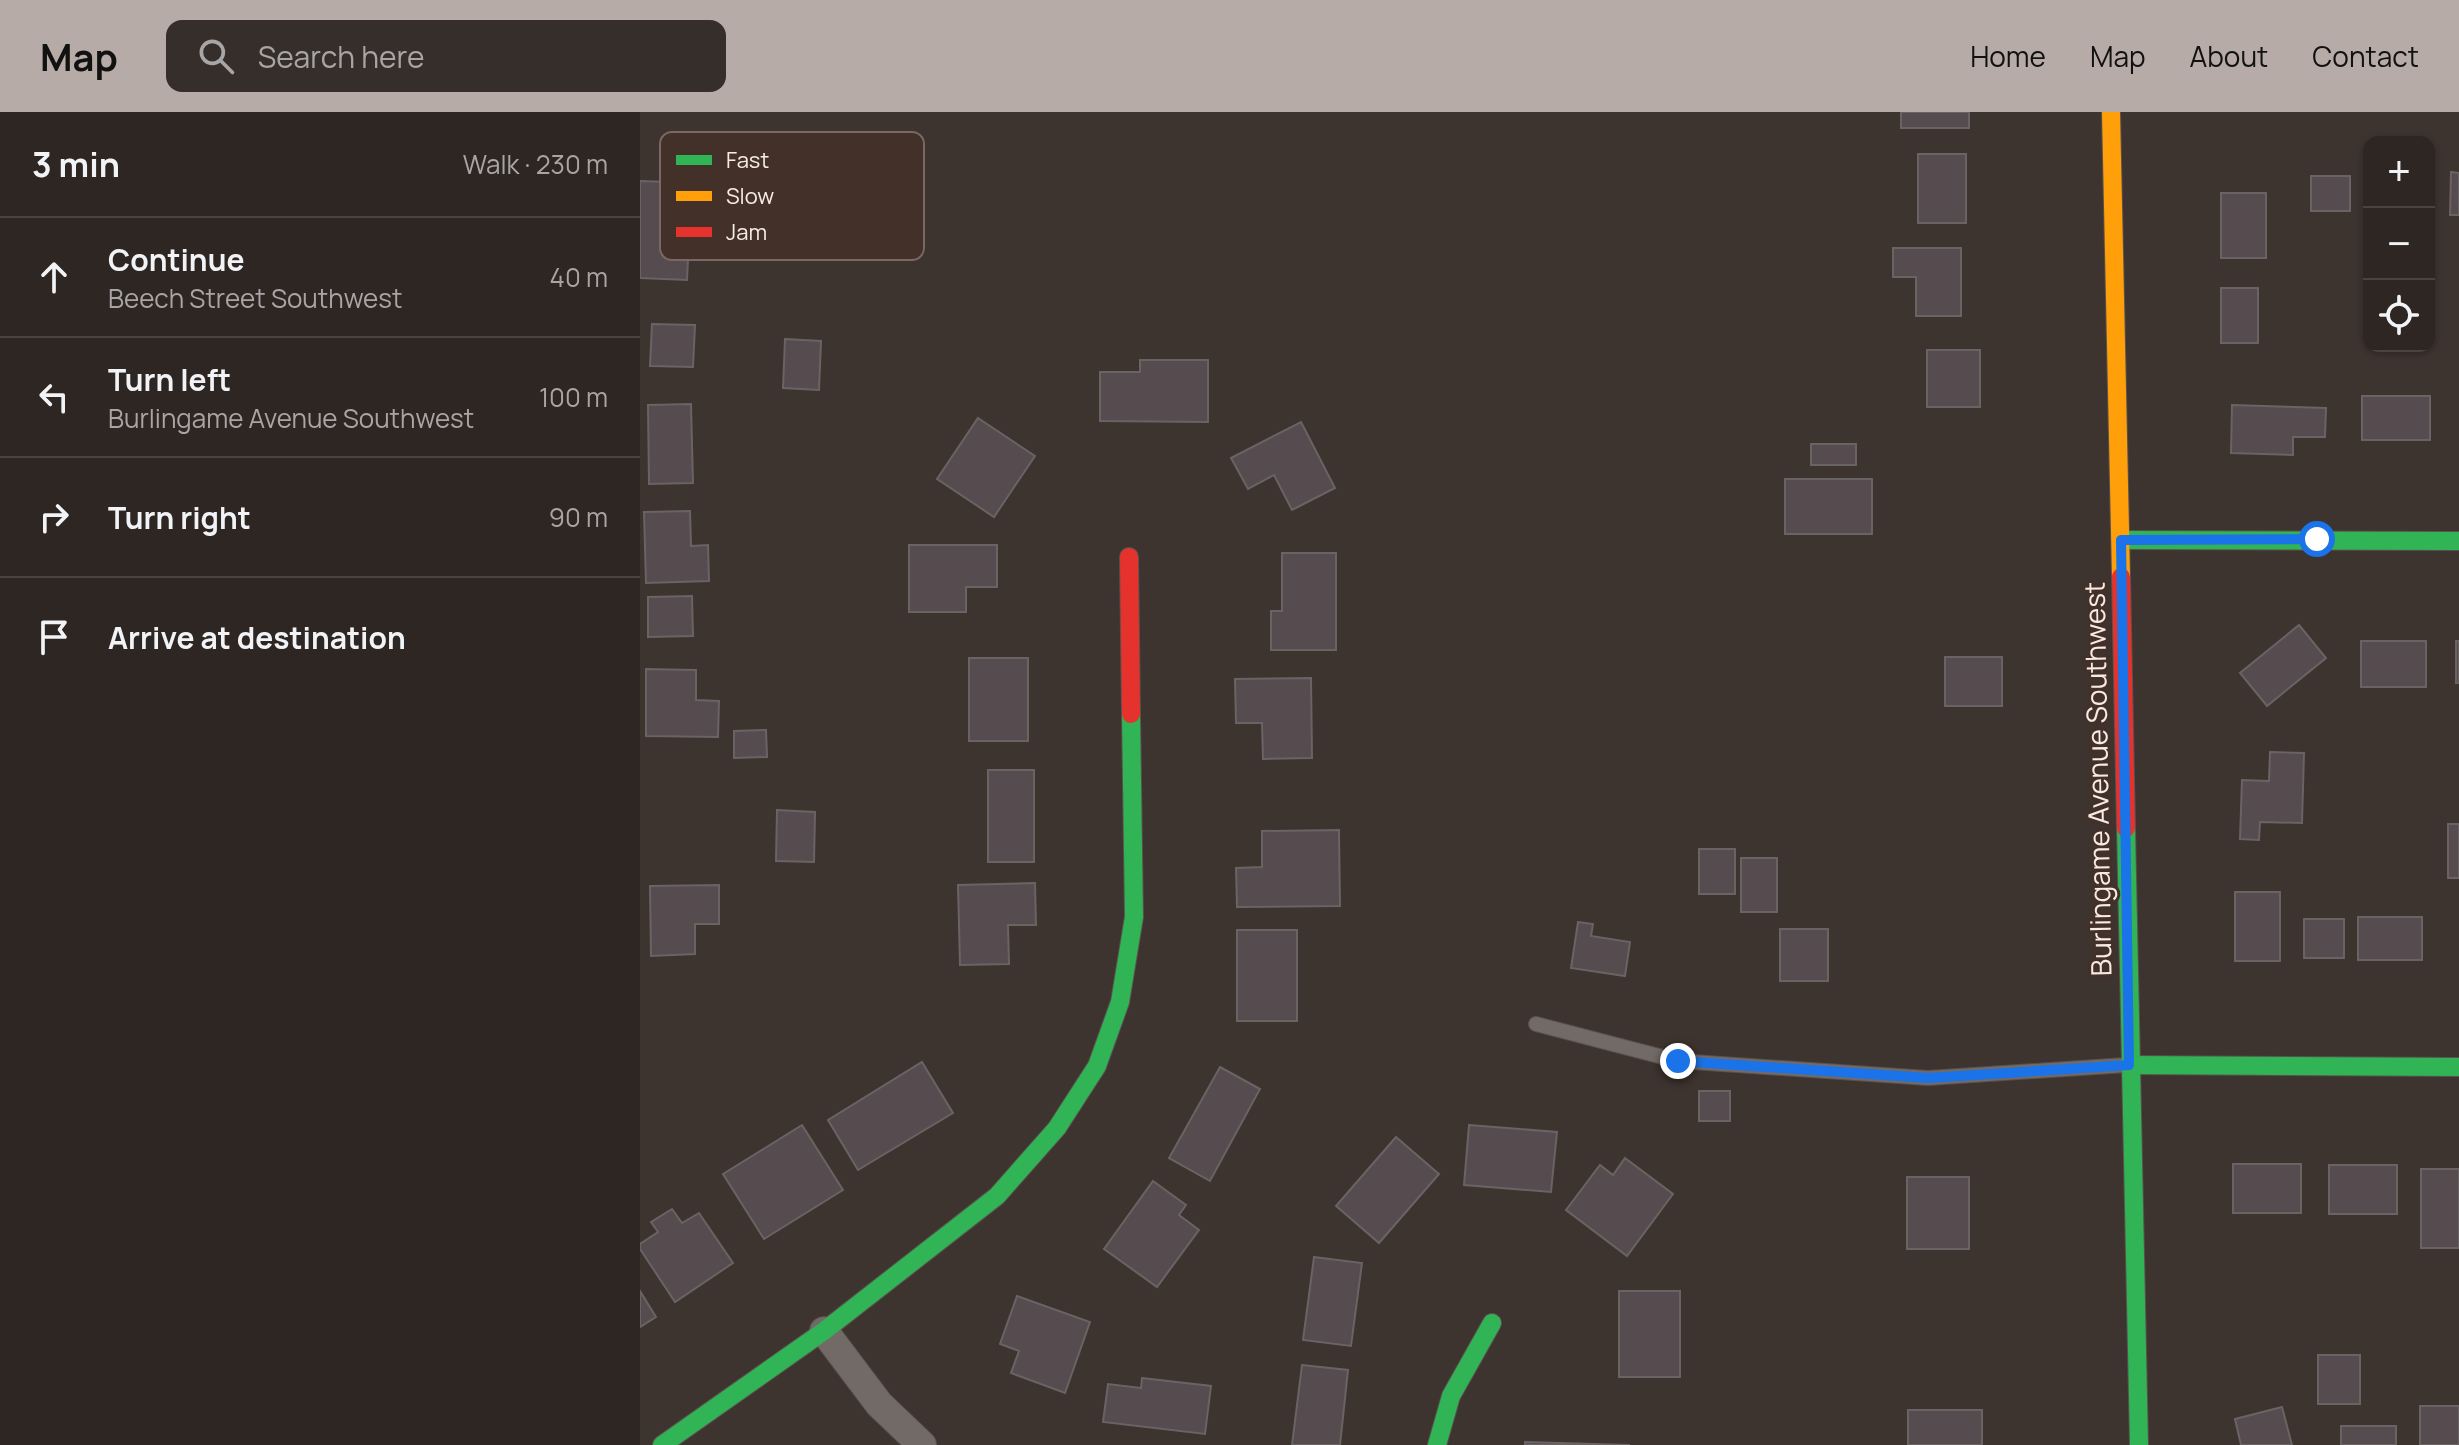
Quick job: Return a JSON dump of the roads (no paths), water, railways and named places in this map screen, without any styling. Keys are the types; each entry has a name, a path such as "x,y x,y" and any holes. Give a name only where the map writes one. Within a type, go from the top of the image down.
{"street":[{"name":"Burlingame Avenue Southwest","path":"2111,112 2139,1445"},
{"path":"2121,540 2459,541"},
{"path":"662,1445 824,1331 997,1196 1057,1128 1097,1066 1120,1002 1134,917 1129,557"},
{"path":"2129,1065 2459,1067"},
{"path":"1437,1445 1441,1418 1461,1372 1492,1323"},
{"path":"824,1331 879,1404 922,1445"}],"lane":[{"path":"1536,1024 1678,1061 1912,1077 2129,1065"}]}
